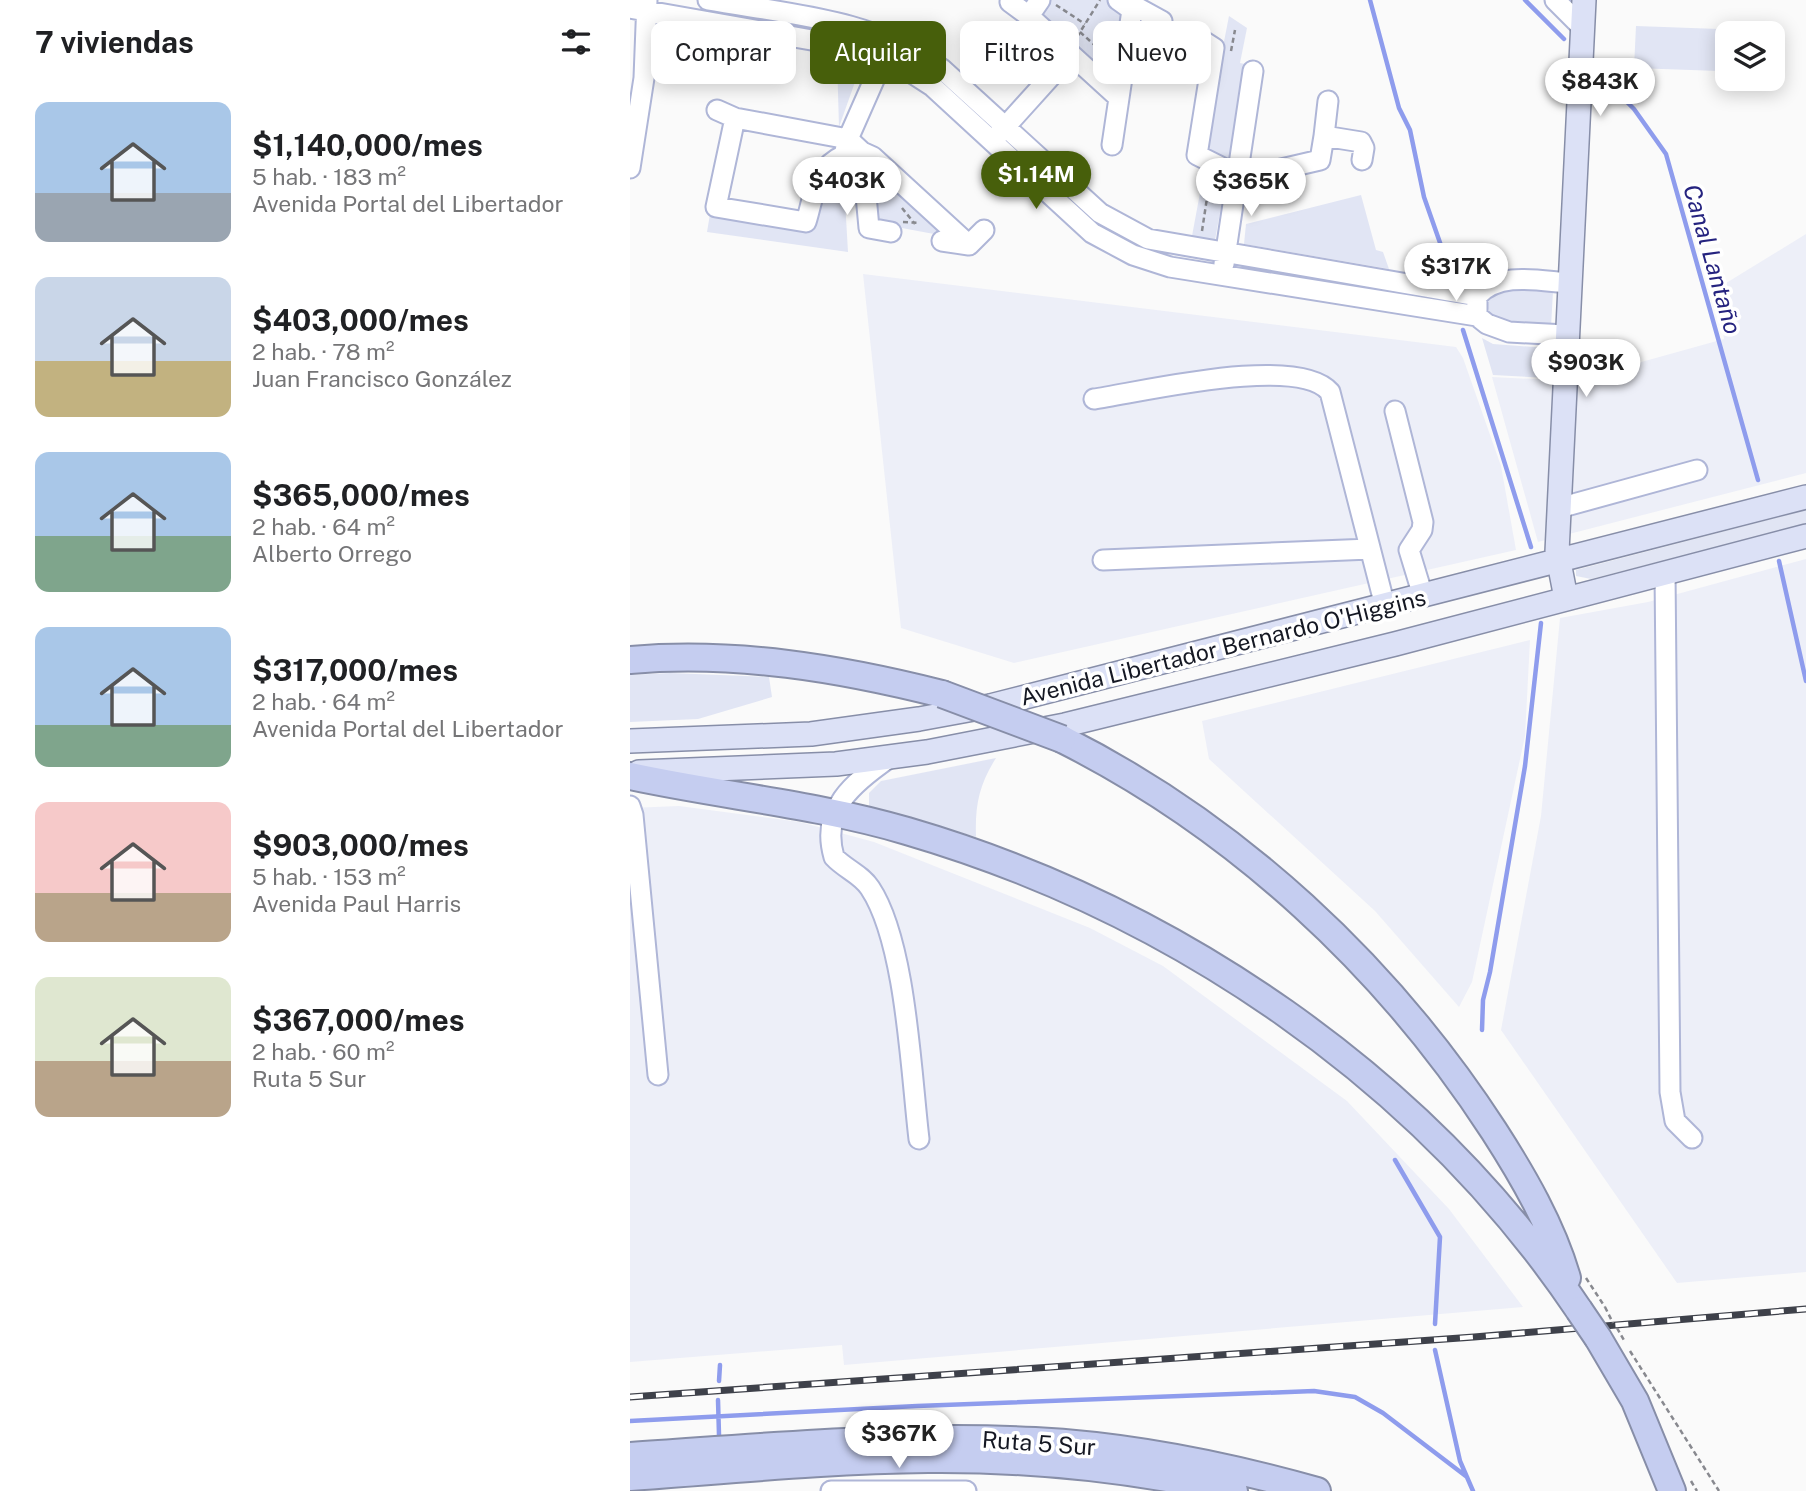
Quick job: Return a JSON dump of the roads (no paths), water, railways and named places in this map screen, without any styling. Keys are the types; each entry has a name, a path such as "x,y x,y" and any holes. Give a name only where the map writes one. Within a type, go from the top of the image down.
{"highway":[{"path":"630,660 705,658 769,661 853,674 942,694 1062,739 1161,794 1235,847 1313,916 1374,976 1458,1078 1505,1149 1552,1237 1586,1306 1598,1338 1635,1401 1672,1491"},
{"path":"630,774 833,812 940,841 1074,892 1163,937 1257,995 1336,1052 1440,1144 1517,1226 1586,1306"},
{"name":"Ruta 5 Sur","path":"630,1456 888,1440 1037,1441 1188,1460 1317,1491"},
{"name":"Ruta 5 Sur","path":"630,1477 887,1460 968,1459 1121,1470 1234,1491"}],"main road":[{"path":"1566,598 1557,562 1584,0"},
{"name":"Avenida Libertador Bernardo O'Higgins","path":"630,741 811,733 931,717 1058,690 1806,498"},
{"name":"Avenida Libertador Bernardo O'Higgins","path":"630,774 790,767 888,758 1065,725 1395,645 1806,536"}],"street":[{"path":"708,0 817,9 847,21"},
{"path":"1555,0 1583,28"},
{"path":"1010,2 1035,8"},
{"path":"1112,145 1123,72 1125,5 1140,9 1160,21"},
{"path":"630,168 644,78 641,6 810,39"},
{"path":"1079,61 1119,98"},
{"path":"1222,275 1253,71"},
{"path":"946,73 1115,224 1159,242 1477,296"},
{"path":"876,84 855,146 869,228 896,227"},
{"path":"929,84 1064,209 1114,247 1170,267 1478,316 1496,328 1509,332 1566,335"},
{"path":"991,142 1042,84"},
{"path":"1205,84 1187,155 1237,175 1320,160 1328,101"},
{"path":"855,146 829,162 821,171 806,222 716,206 726,114 855,146 873,157 969,245"},
{"path":"1324,136 1361,142 1364,148 1362,160"},
{"path":"969,245 984,230"},
{"path":"942,242 969,245"},
{"path":"1478,316 1477,296 1484,288 1513,279 1569,283"},
{"path":"1094,400 1253,374 1300,376 1324,384 1330,392 1385,606"},
{"path":"1395,411 1423,522 1422,530 1409,550 1423,596"},
{"path":"1559,508 1697,470"},
{"path":"1103,560 1370,549"},
{"path":"1665,572 1670,1092 1675,1121 1692,1138"},
{"path":"888,758 853,785 833,812 830,833 834,857 862,878 871,890 896,960 919,1139"},
{"path":"630,806 634,815 658,1075"},
{"path":"831,1491 966,1491"}],"waterway":[{"path":"1370,0 1399,108 1410,130 1424,197 1452,277"},
{"name":"Canal Lantaño","path":"1525,0 1564,39"},
{"name":"Canal Lantaño","path":"1595,70 1634,109 1666,154 1758,480"},
{"path":"1463,330 1531,547"},
{"name":"Canal Lantaño","path":"1779,561 1806,681"},
{"path":"1482,1030 1483,1000 1525,766 1541,623"},
{"path":"1395,1160 1440,1237 1435,1324"},
{"path":"1435,1350 1460,1461 1473,1491"},
{"path":"719,1381 720,1365"},
{"path":"630,1421 917,1406 1314,1391 1355,1397 1383,1413 1467,1477"},
{"path":"718,1400 719,1435"}],"railway":[{"path":"630,1397 1474,1337 1806,1309"}]}
